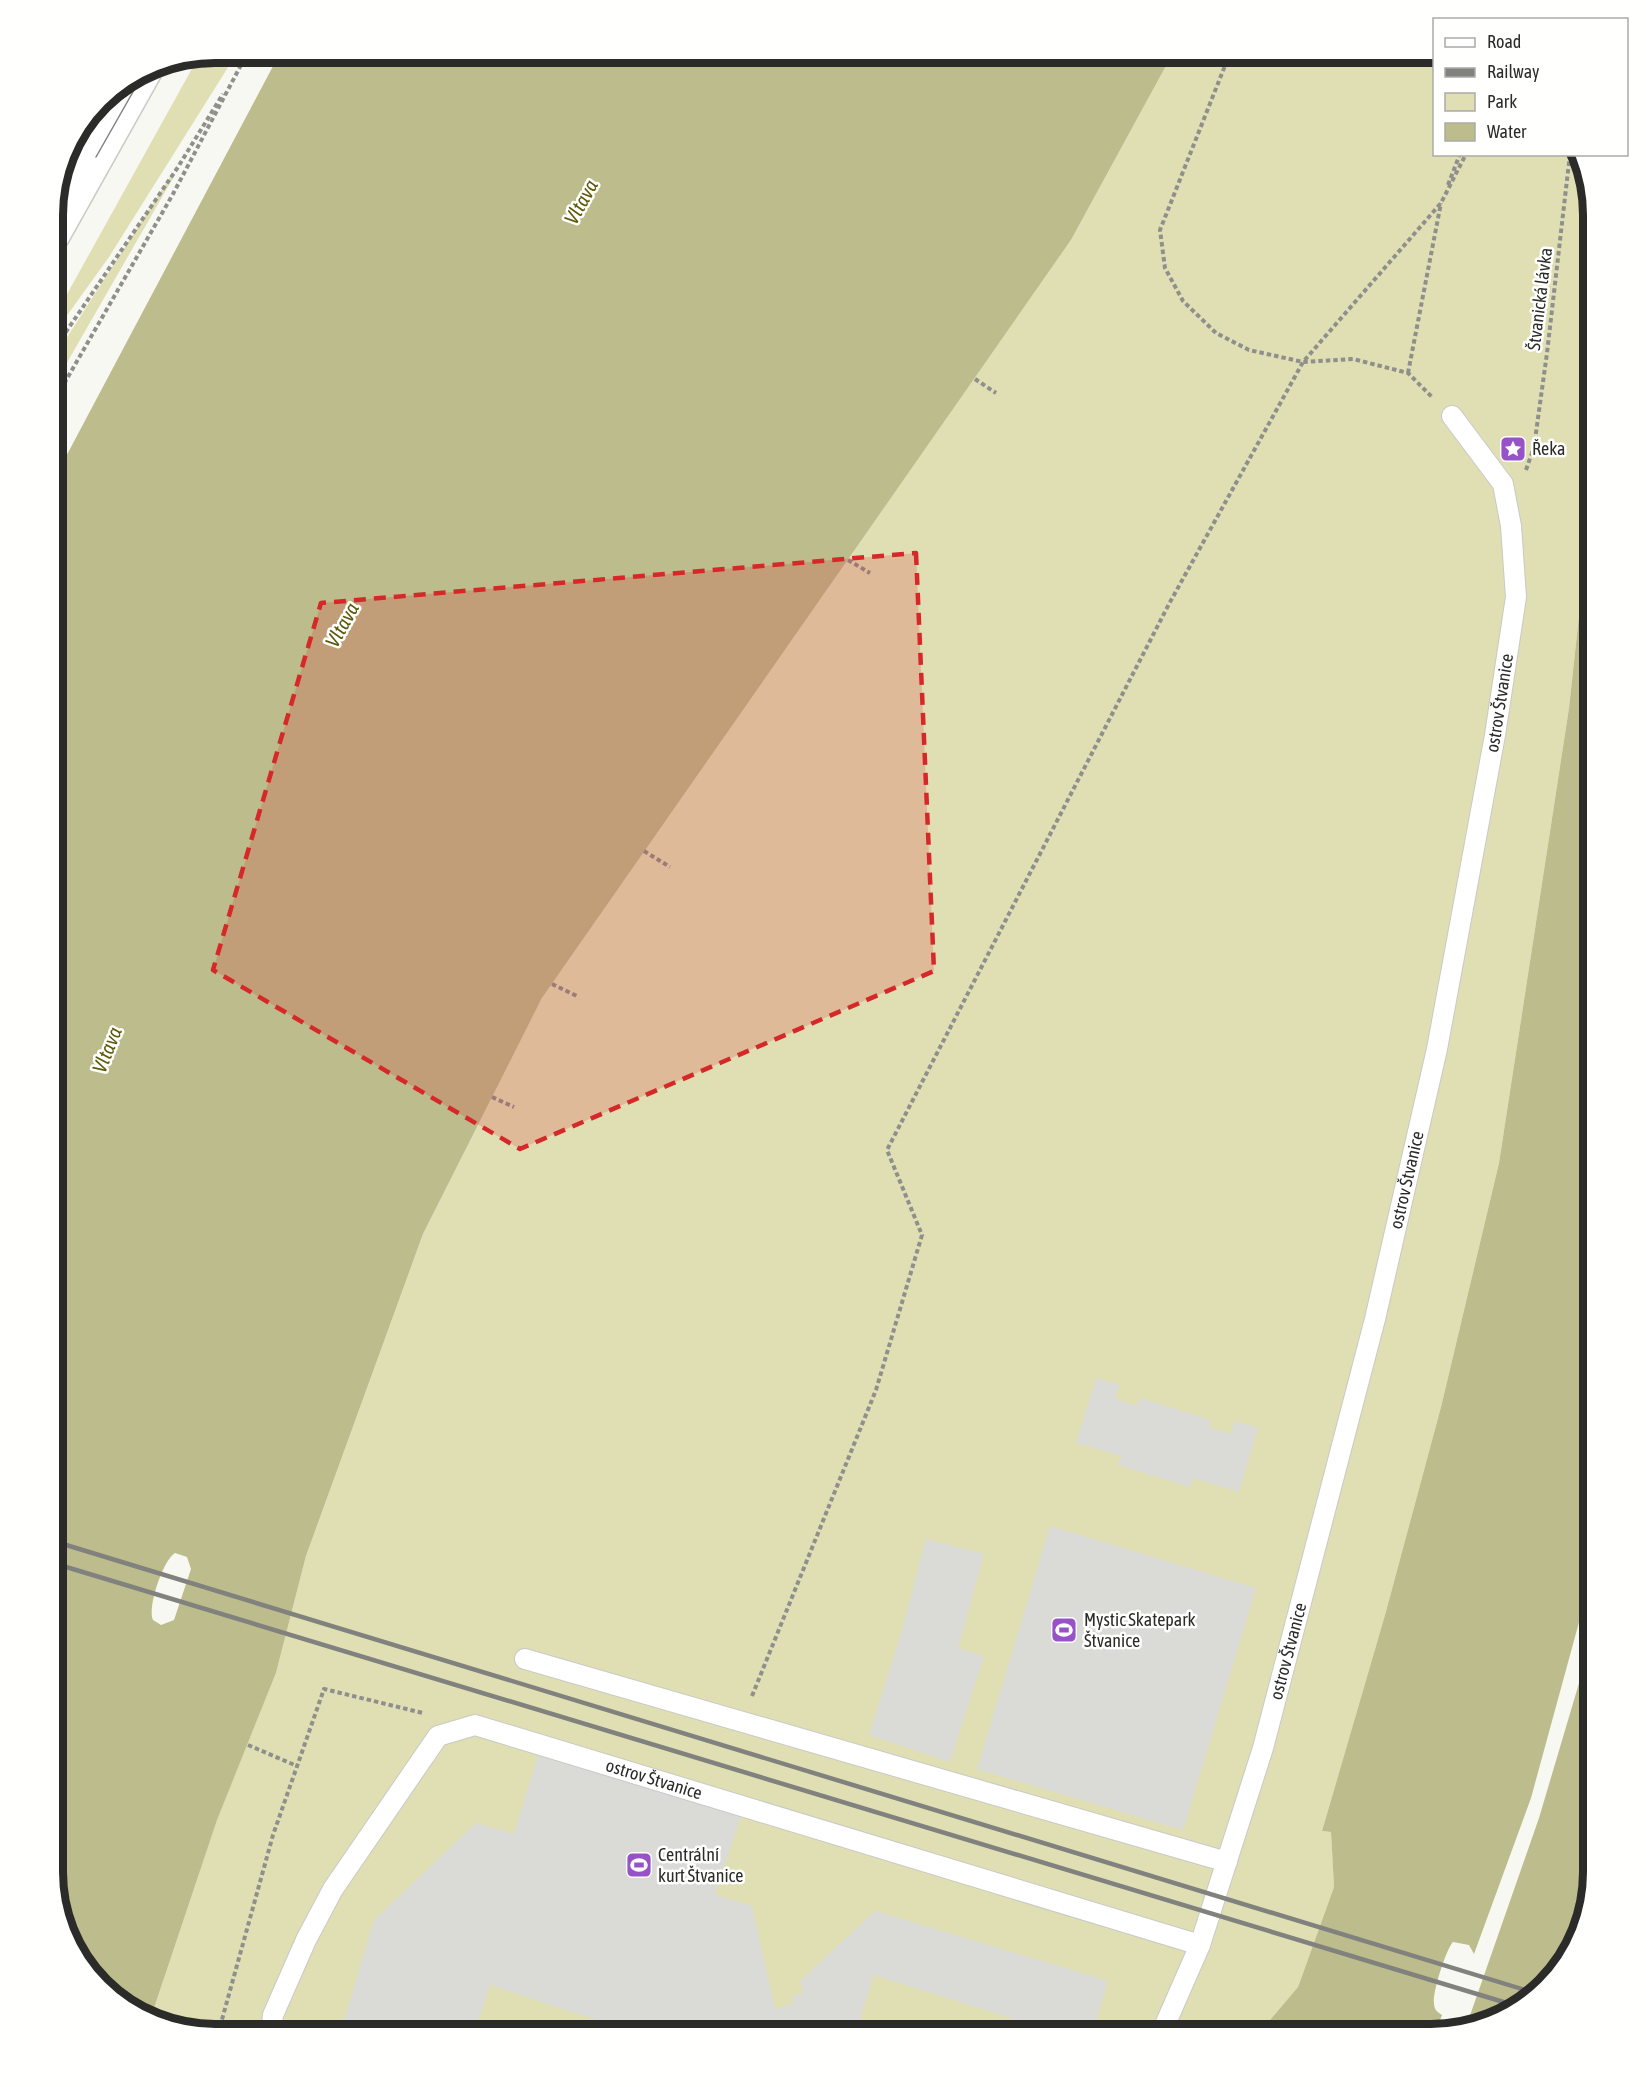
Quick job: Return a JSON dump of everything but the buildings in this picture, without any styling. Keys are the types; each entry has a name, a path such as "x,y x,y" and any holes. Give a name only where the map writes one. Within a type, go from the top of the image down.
{"street":[{"path":"63,217 137,84"}],"lane":[{"name":"ostrov Štvanice","path":"1165,2024 1200,1945 1263,1748 1375,1319 1437,1049 1495,735 1516,597 1510,526 1503,484 1452,416"},
{"path":"525,1659 1227,1862"},
{"path":"272,2024 273,2015 306,1940 333,1889 438,1736 475,1725"},
{"name":"ostrov Štvanice","path":"475,1725 1200,1945"}],"path":[{"path":"1226,63 1160,230 1165,268 1183,301 1216,333 1249,350 1303,362 1353,359 1408,373 1452,416"},
{"path":"63,336 178,166 240,65"},
{"path":"63,386 167,204 240,65"},
{"path":"1408,373 1441,203 1459,156"},
{"path":"741,1721 876,1390 922,1235 887,1150 1169,604 1303,362 1441,203 1465,156"},
{"name":"Štvanická lávka","path":"1534,447 1553,308 1570,156"},
{"path":"975,379 996,393"},
{"path":"848,560 870,573"},
{"path":"644,852 670,867"},
{"path":"552,984 577,996"},
{"path":"492,1097 514,1107"},
{"path":"221,2024 273,1835 324,1689 475,1725"},
{"path":"248,1745 297,1766"}],"highlighted area":[{"path":"916,553 934,971 520,1149 213,970 321,603"}],"green space":[{"path":"231,63 109,257 63,321 63,301 194,65"},
{"path":"1168,63 1433,63 1433,156 1571,156 1582,195 1583,579 1569,708 1499,1163 1441,1407 1385,1615 1322,1831 1331,1832 1334,1887 1298,1987 1267,2024 215,2024 176,2019 153,2010 217,1819 276,1673 306,1556 423,1234 542,998 1071,240"},
{"path":"170,177 173,178 63,370 63,343"}],"water":[{"name":"Vltava","path":"275,63 1168,63 1071,240 542,998 423,1234 306,1556 276,1673 217,1820 153,2010 122,1993 94,1965 71,1921 64,1892 63,462","holes":["175,1553 187,1557 191,1569 174,1620 161,1625 153,1620 154,1595 170,1557"]},
{"path":"1583,579 1583,1608 1531,1798 1474,1954 1469,1945 1453,1942 1443,1962 1434,1998 1435,2009 1442,2015 1439,2024 1267,2024 1298,1987 1334,1887 1331,1832 1322,1831 1385,1615 1441,1407 1499,1163 1569,708"},
{"path":"1583,1670 1583,1872 1578,1911 1563,1948 1552,1965 1531,1986 1498,2008 1469,2019 1539,1818"}],"tram line":[{"path":"96,157 137,84"},
{"path":"73,162 97,119"}],"railway":[{"path":"63,1544 1526,1990"},
{"path":"63,1566 1507,2003"}],"place":[{"name":"Řeka","path":"1513,449"},
{"name":"Mystic Skatepark Štvanice","path":"1064,1630"},
{"name":"Centrální kurt Štvanice","path":"639,1865"}]}
